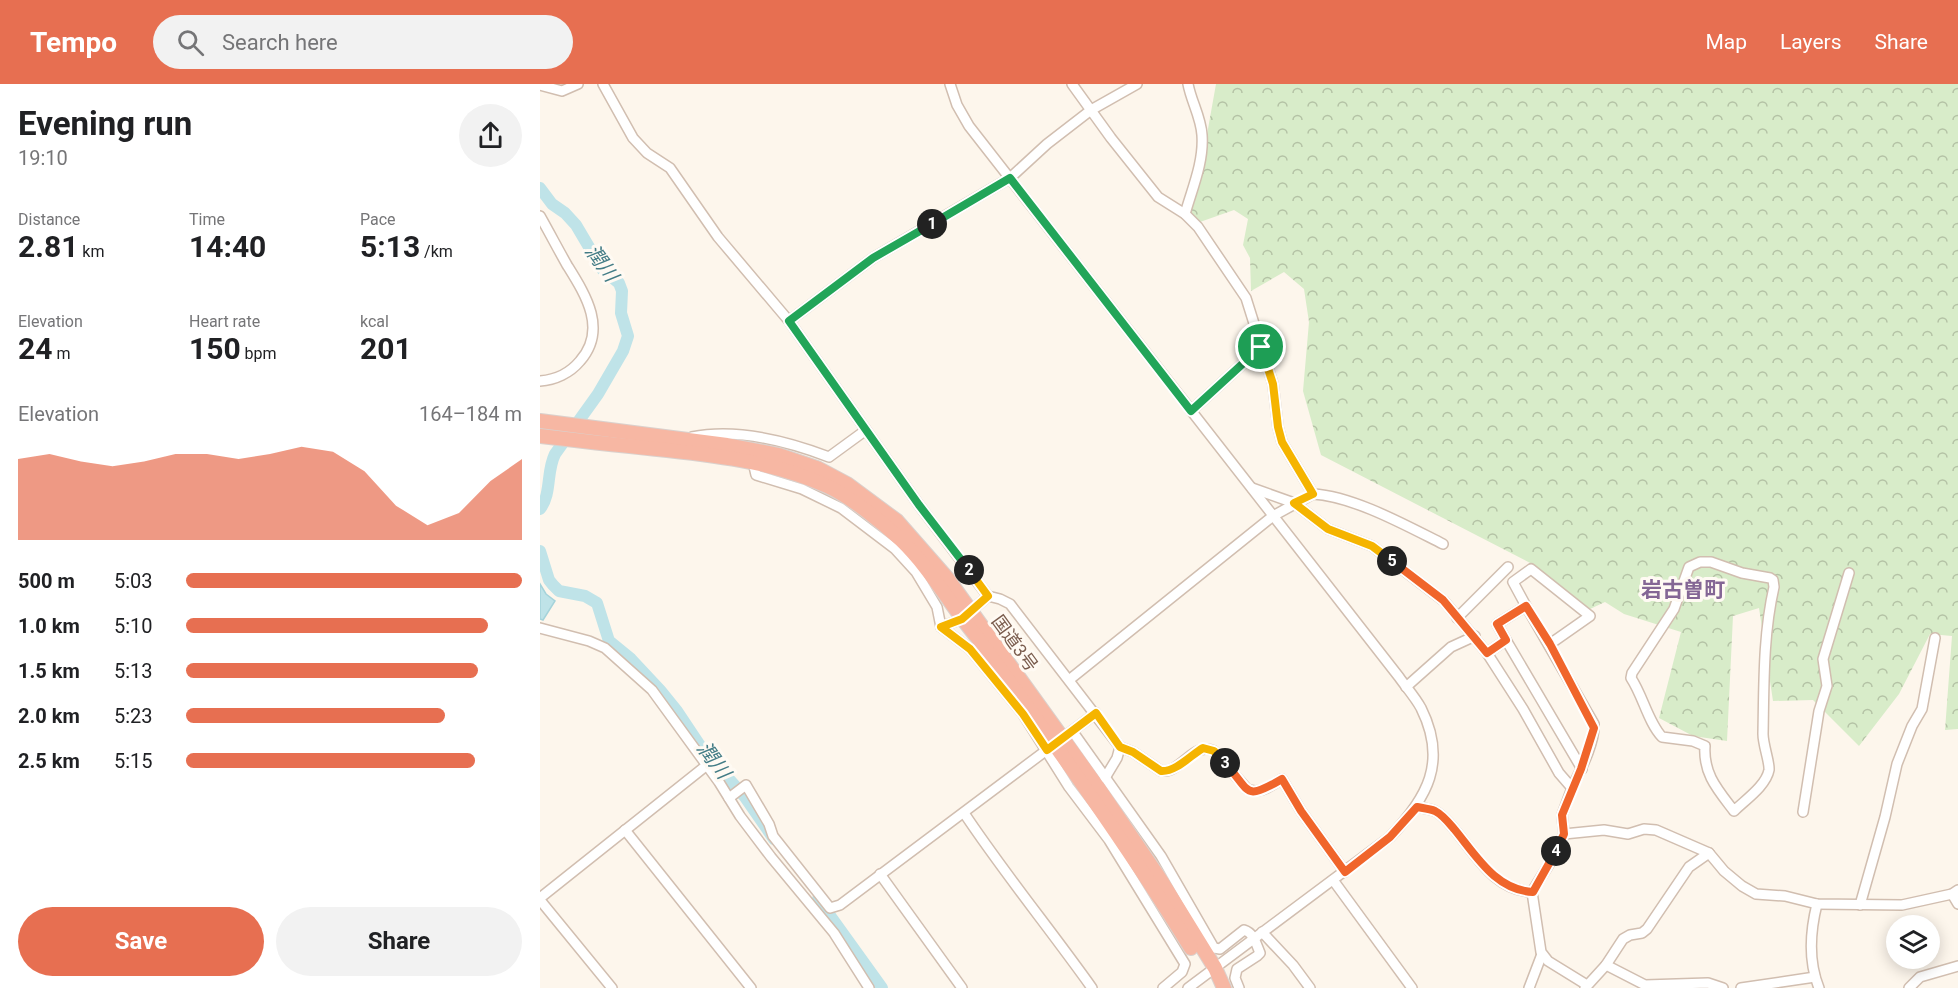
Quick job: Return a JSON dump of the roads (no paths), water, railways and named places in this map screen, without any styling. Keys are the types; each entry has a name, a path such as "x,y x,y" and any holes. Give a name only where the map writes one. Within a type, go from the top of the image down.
{"highway":[{"name":"国道3号","path":"540,421 744,448 779,455 816,468 847,484 897,521 931,558 966,615 1136,844 1211,971 1224,988"},
{"name":"国道3号","path":"547,437 716,455 775,466 830,487 876,518 902,541 966,615"},
{"name":"国道3号","path":"1211,971 1214,988"}],"street":[{"path":"540,85 562,90 578,84"},
{"path":"603,84 633,138 647,153 670,168 718,237 789,321 988,596 1010,604 1120,747 1133,752 1161,771 1173,770 1203,748 1209,748 1247,789 1254,792 1259,792 1282,779 1301,811 1345,872"},
{"path":"950,84 957,105 969,126 1406,687 1420,707 1431,738 1433,748 1430,781 1417,807 1390,837 1188,988"},
{"path":"1072,84 1158,197 1185,214 1198,227 1246,298 1273,384 1282,442 1313,494"},
{"path":"789,321 873,258 1010,178 1047,144 1090,110 1137,84"},
{"path":"1185,214 1200,165 1202,149 1201,128 1188,84"},
{"path":"540,216 586,298 593,316 593,331 586,353 576,365 563,375 540,381"},
{"path":"1191,411 1261,347"},
{"path":"677,439 700,435 751,436 795,445 829,458 866,429"},
{"path":"753,462 756,475 802,489 827,500 867,526 895,549 916,572 929,592 941,618 941,627"},
{"path":"1251,488 1294,503 1328,529 1372,546 1443,600 1487,653 1523,709 1559,773 1572,788"},
{"path":"1069,680 1273,516 1313,494 1328,495 1375,512 1443,544"},
{"path":"1700,562 1711,562 1742,573 1773,580 1774,587 1765,636 1763,736 1769,770 1754,793 1734,811 1712,783 1705,746 1693,741 1662,737 1655,729 1631,678 1674,609 1689,567 1700,562"},
{"path":"1457,618 1508,567"},
{"path":"1529,988 1542,954 1533,892 1564,834 1562,815 1594,732 1594,724 1513,582 1531,569 1590,616 1550,644"},
{"path":"1803,812 1819,711 1827,686 1823,659 1849,573"},
{"path":"941,627 966,615 988,596"},
{"path":"1526,606 1497,624 1581,769"},
{"path":"941,627 970,649 1023,714 1105,778 1161,856 1214,948 1220,950 1244,930 1248,930 1258,935 1293,965 1310,988"},
{"path":"540,628 590,641 605,648 651,690 731,797 771,857 834,933 868,988"},
{"path":"1406,687 1451,647 1475,636"},
{"path":"1860,905 1885,817 1897,764 1912,726 1922,709 1935,638"},
{"path":"1487,653 1506,640"},
{"path":"731,797 746,786 769,824 773,836 830,908 840,904 1096,713"},
{"path":"1059,742 1069,787 1109,840 1185,964 1182,972 1163,988"},
{"path":"1105,778 1117,758 1120,747"},
{"path":"612,988 540,899 707,765"},
{"path":"1417,807 1434,811 1446,819 1490,873 1506,886 1519,891 1533,892"},
{"path":"964,813 995,860 1034,908 1092,988"},
{"path":"1564,834 1604,830 1628,834 1644,829 1656,830 1709,853 1724,871 1756,894 1785,896 1817,904 1902,905 1955,892 1958,904"},
{"path":"625,830 751,988"},
{"path":"1542,954 1548,961 1586,986 1605,965 1623,939 1647,929 1689,867 1709,853"},
{"path":"880,874 962,988"},
{"path":"1333,880 1412,988"},
{"path":"1817,904 1811,945 1815,978 1819,988"},
{"path":"1239,988 1235,978 1237,969 1260,953 1258,935"},
{"path":"1605,965 1645,985 1708,983 1723,988"},
{"path":"1909,988 1920,977 1958,966"},
{"path":"1742,988 1815,978"}],"water":[{"path":"540,584 546,594 555,601 543,620 540,619"}],"waterway":[{"name":"潤川","path":"540,188 552,204 576,225 602,269 619,283 622,291 621,313 628,336 623,351 598,394 555,454 546,496 540,509"},
{"name":"潤川","path":"540,551 549,580 559,591 585,596 597,603 609,641 631,659 660,690 703,750 745,797 774,839"},
{"name":"潤川","path":"818,899 882,988"}],"district":[{"name":"岩古曽町","path":"1683,590"}]}
